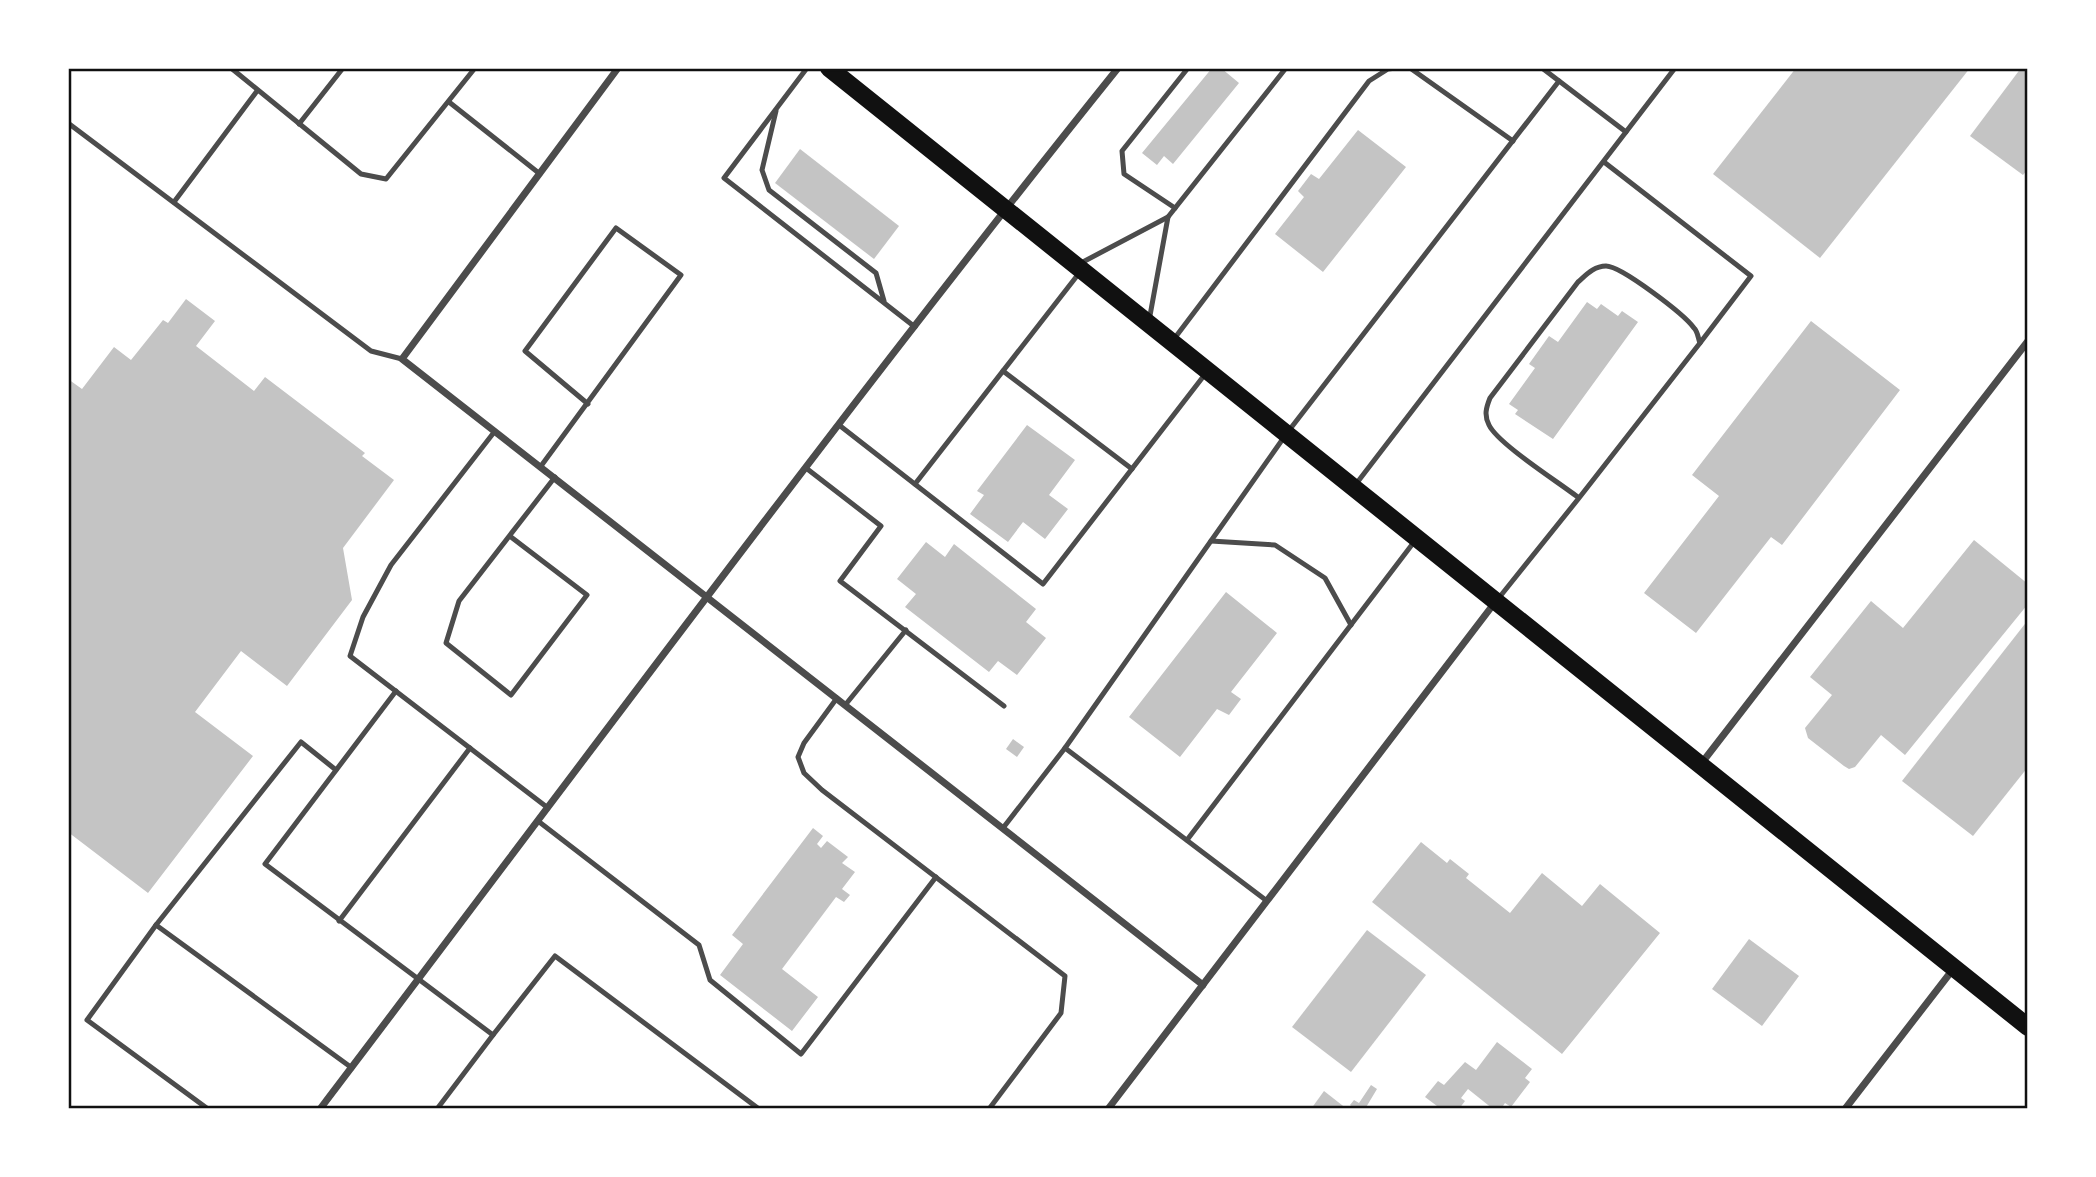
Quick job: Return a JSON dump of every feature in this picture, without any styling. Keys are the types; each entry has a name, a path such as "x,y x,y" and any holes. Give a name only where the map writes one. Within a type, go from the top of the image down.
{"main road":[{"path":"829,68 2028,1027"}],"street":[{"path":"618,68 402,359 1203,985"},
{"path":"320,1109 707,596 1005,208 1118,68"},
{"path":"1700,764 2028,341"},
{"path":"1108,1109 1496,601"},
{"path":"1845,1109 1954,968"}],"lane":[{"path":"230,68 361,174 386,179 475,68"},
{"path":"299,124 343,68"},
{"path":"807,68 724,178 915,327"},
{"path":"1175,208 1124,174 1122,151 1188,68"},
{"path":"915,484 1079,267 1168,217 1286,68"},
{"path":"1172,342 1369,81 1388,69 1396,68"},
{"path":"1410,68 1513,141"},
{"path":"1542,68 1626,132"},
{"path":"1354,487 1675,68"},
{"path":"1003,828 1065,748 1287,433 1559,81"},
{"path":"174,202 257,90"},
{"path":"449,102 540,174"},
{"path":"777,108 762,170 769,190 876,273 884,303"},
{"path":"68,123 371,351 402,359"},
{"path":"1496,601 1751,276 1604,162"},
{"path":"1148,323 1168,217"},
{"path":"541,466 588,404 681,275 616,228 525,351 588,404"},
{"path":"1579,498 1501,440 1490,427 1485,412 1490,398 1578,282 1592,269 1605,266 1619,269 1685,317 1696,330 1700,343"},
{"path":"839,425 1043,584 1208,370"},
{"path":"1003,371 1132,469"},
{"path":"495,430 391,565 363,617 350,656 548,807"},
{"path":"806,468 881,526 840,581 1004,706"},
{"path":"511,537 587,595 511,695 446,643 459,601 555,477"},
{"path":"1187,840 1417,537"},
{"path":"1210,541 1275,545 1325,578 1350,625"},
{"path":"846,704 906,630"},
{"path":"396,691 265,864 417,981 493,1035"},
{"path":"837,698 804,743 798,757 804,773 822,790 1065,976 1061,1013 989,1109"},
{"path":"208,1109 87,1020 156,925 301,742 336,770"},
{"path":"339,921 470,748"},
{"path":"1065,748 1267,901"},
{"path":"538,821 699,945 710,980 802,1054 936,877"},
{"path":"156,925 352,1068"},
{"path":"437,1109 555,957 759,1109"}],"building":[{"path":"1212,68 1221,68 1239,83 1173,164 1164,156 1157,165 1142,153"},
{"path":"1796,68 1970,68 1820,258 1713,174"},
{"path":"2021,68 2028,68 2028,169 2023,175 1970,136"},
{"path":"1358,130 1406,167 1323,272 1275,234 1304,197 1298,191 1311,174 1319,179"},
{"path":"800,149 899,226 874,259 775,183"},
{"path":"186,299 215,321 196,346 254,391 265,377 365,453 362,456 394,480 343,548 352,600 287,686 241,651 195,712 253,756 148,893 68,832 68,379 82,389 114,347 131,360 163,320 168,323"},
{"path":"1587,302 1597,309 1601,304 1618,316 1622,311 1638,322 1553,439 1515,414 1518,410 1509,404 1535,368 1529,364 1549,336 1558,342"},
{"path":"1811,321 1900,390 1782,545 1771,537 1696,633 1644,593 1719,496 1692,475"},
{"path":"1027,425 1075,460 1049,495 1068,509 1045,539 1023,522 1008,542 970,514 984,495 977,491"},
{"path":"1974,540 2028,584 2028,604 1905,755 1881,735 1855,767 1849,769 1808,738 1805,728 1832,695 1810,677 1871,601 1903,628"},
{"path":"926,542 945,557 954,544 1036,609 1026,622 1046,638 1017,675 998,661 989,672 905,607 916,594 897,579"},
{"path":"1226,592 1277,633 1231,692 1241,699 1229,715 1217,709 1180,757 1129,717"},
{"path":"2028,620 2028,767 1973,836 1902,781"},
{"path":"1013,739 1024,747 1017,757 1006,749"},
{"path":"813,828 823,836 817,844 821,848 827,841 848,857 842,863 855,872 842,889 850,895 844,902 836,897 782,969 818,997 792,1031 720,975 743,944 732,935"},
{"path":"1421,842 1447,863 1450,859 1469,874 1466,878 1510,913 1542,873 1582,906 1600,884 1660,933 1562,1054 1372,902"},
{"path":"1367,930 1426,975 1351,1072 1292,1027"},
{"path":"1749,939 1799,976 1762,1026 1712,989"},
{"path":"1497,1042 1532,1069 1525,1078 1530,1082 1511,1107 1505,1103 1501,1109 1493,1109 1468,1089 1461,1098 1465,1101 1459,1109 1441,1109 1425,1097 1438,1081 1444,1085 1465,1062 1476,1070"},
{"path":"1371,1085 1377,1089 1365,1109 1354,1109 1350,1105 1354,1100 1359,1103"},
{"path":"1324,1091 1347,1109 1311,1109"}]}
